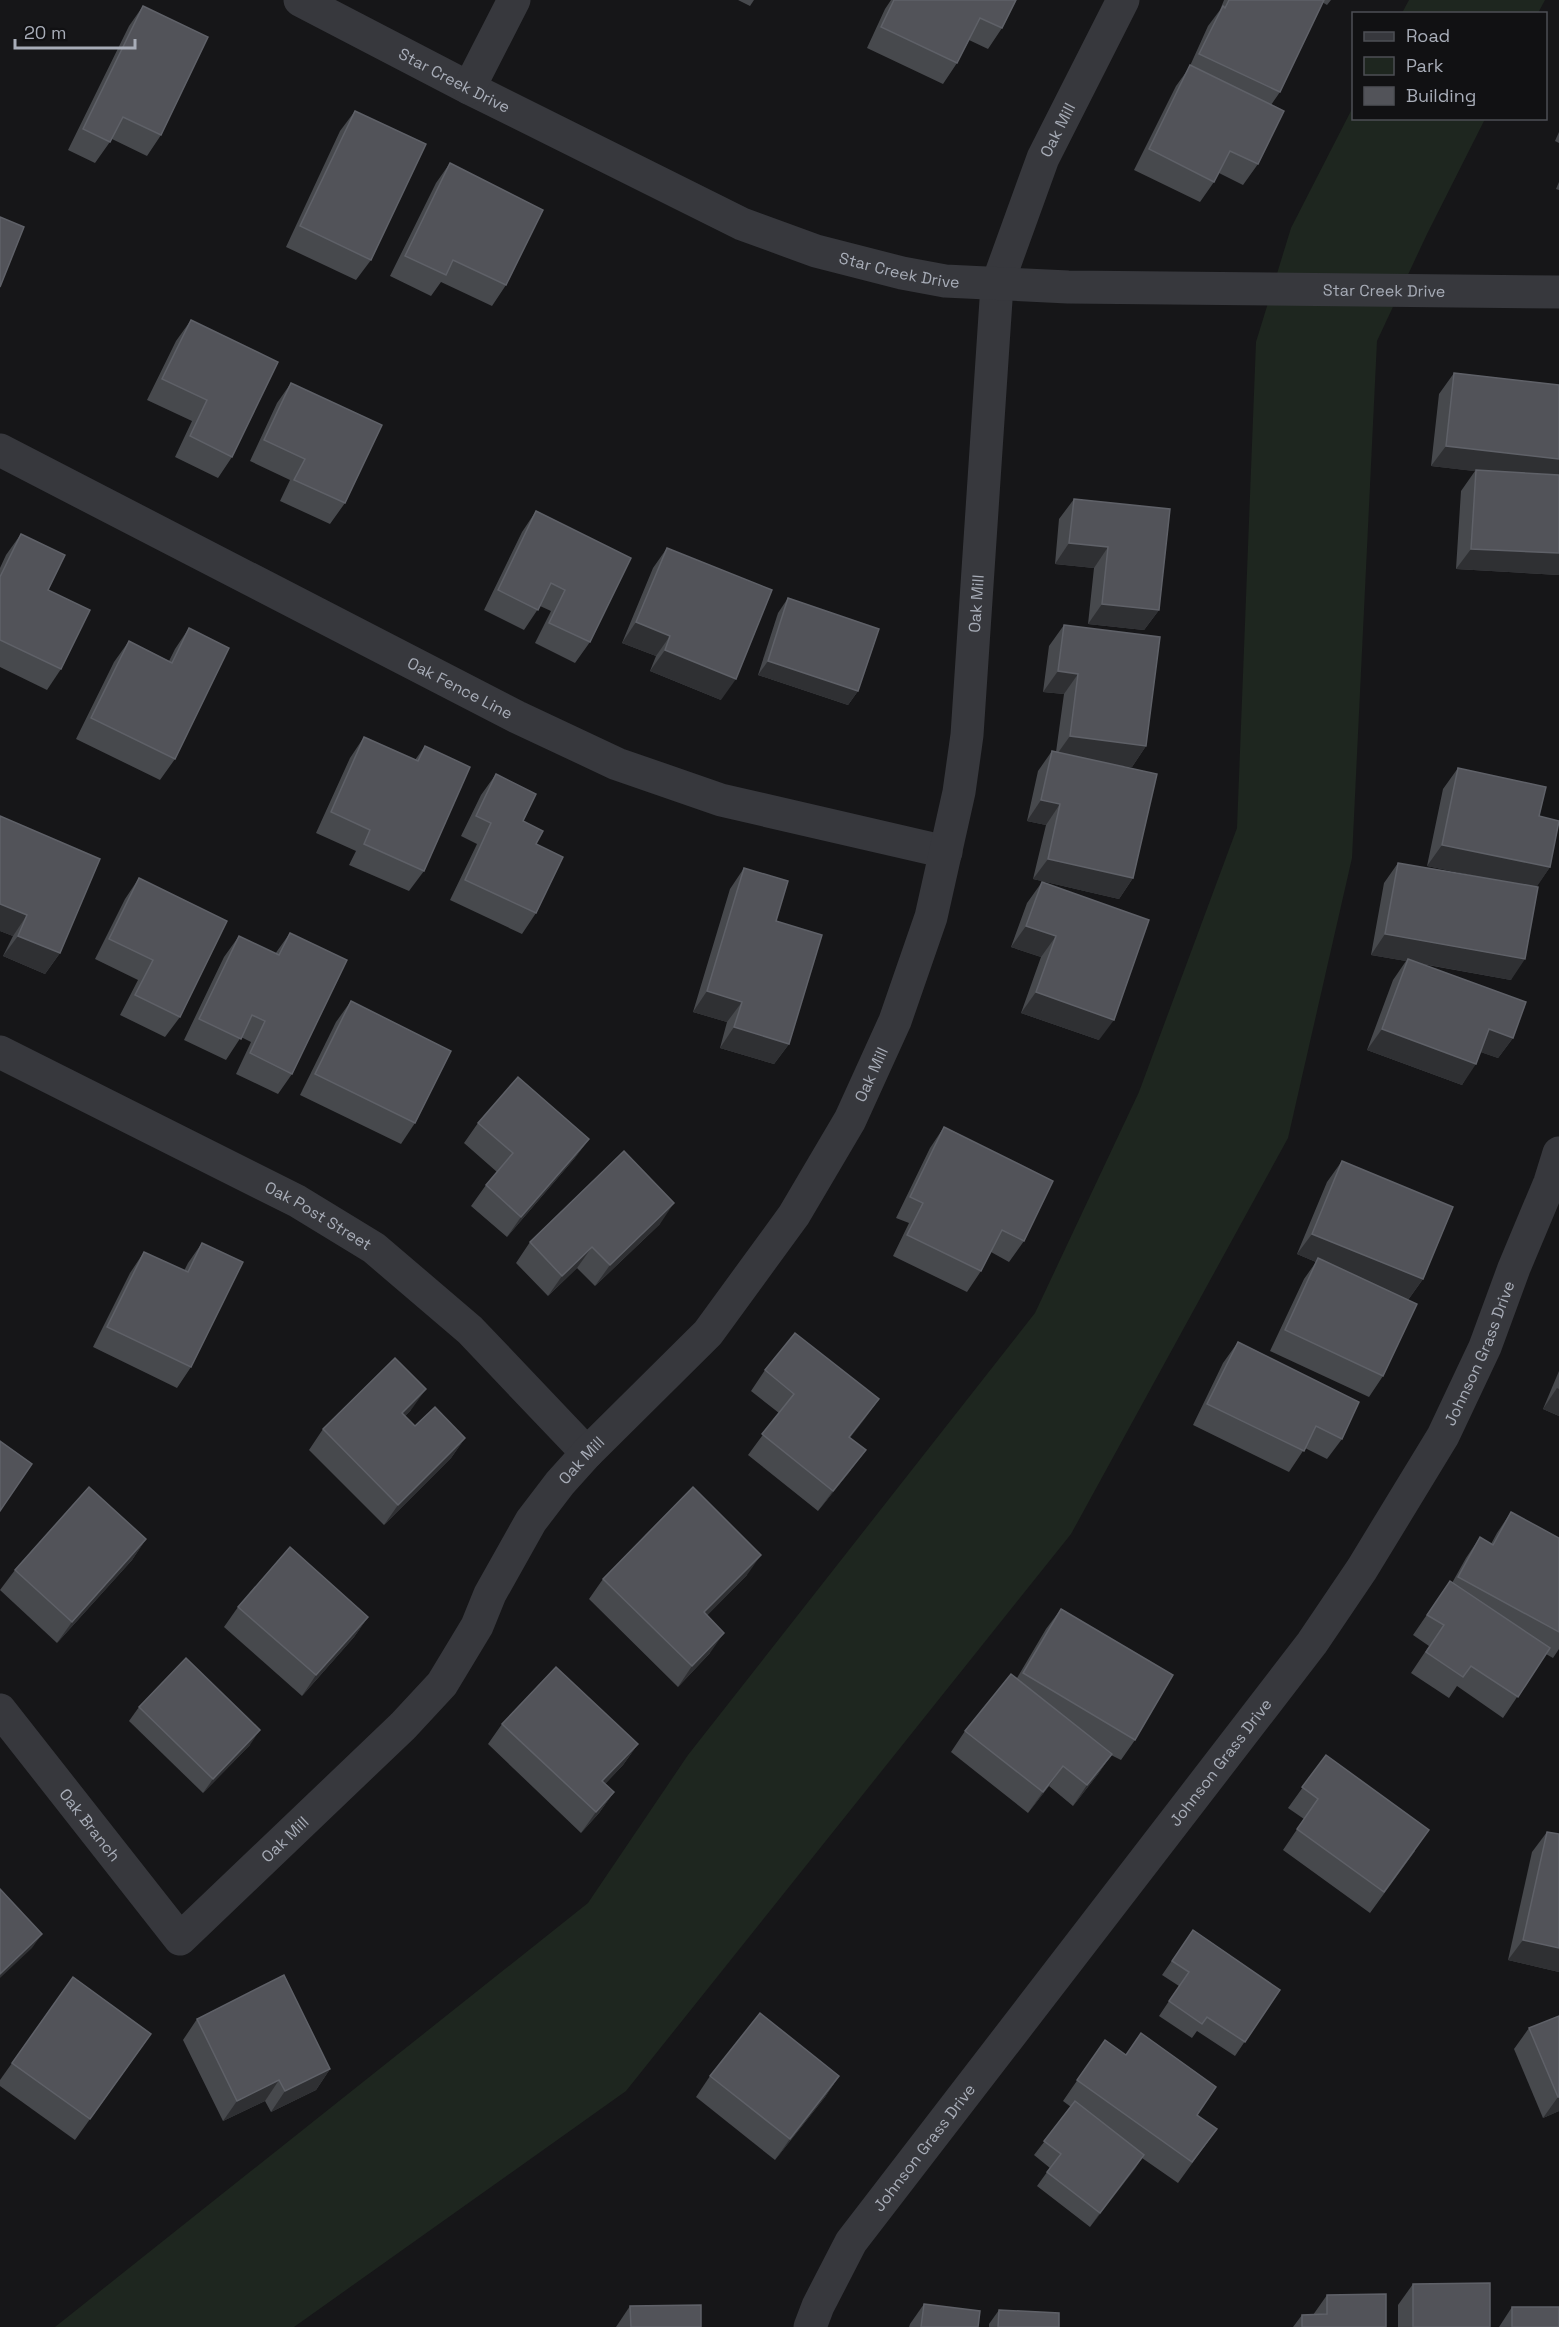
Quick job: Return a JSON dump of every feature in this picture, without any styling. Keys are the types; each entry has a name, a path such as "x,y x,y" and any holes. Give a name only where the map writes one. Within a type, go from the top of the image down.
{"street":[{"name":"Star Creek Drive","path":"300,0 705,207 777,238 859,263 902,273 945,281 998,285 1559,292"},
{"path":"469,88 514,0"},
{"name":"Oak Mill","path":"180,1939 403,1726 442,1684 477,1626 490,1594 531,1521 586,1454 708,1333 794,1215 850,1120 895,1021 931,917 959,792 967,735 998,285 1043,158 1123,0"},
{"name":"Oak Fence Line","path":"0,450 517,717 617,764 721,800 946,852"},
{"name":"Oak Post Street","path":"0,1052 297,1201 374,1248 470,1330 586,1454"},
{"name":"Johnson Grass Drive","path":"810,2327 818,2306 852,2242 1312,1643 1362,1569 1443,1436 1485,1347 1514,1268 1550,1182 1559,1153"},
{"name":"Oak Branch","path":"0,1710 180,1939"}],"green space":[{"path":"1409,0 1545,0 1539,12 1403,12"},
{"path":"1352,109 1352,120 1484,120 1427,234 1377,341 1352,858 1288,1138 1071,1534 626,2091 294,2327 55,2327 588,1903 688,1755 1035,1313 1139,1092 1237,828 1256,342 1291,228"}],"building":[{"path":"894,0 1016,0 1002,28 980,18 957,63 881,27"},
{"path":"1229,0 1324,0 1280,92 1199,54 1223,6 1225,8"},
{"path":"143,6 208,37 161,135 123,117 110,142 83,129"},
{"path":"1190,65 1284,111 1258,164 1230,151 1214,182 1149,149"},
{"path":"355,111 426,144 371,260 300,226"},
{"path":"450,163 543,210 506,285 453,260 446,275 405,256"},
{"path":"0,217 24,227 0,287"},
{"path":"191,320 278,362 232,457 190,436 207,400 162,379"},
{"path":"1454,373 1559,385 1559,459 1446,446"},
{"path":"291,383 382,425 345,503 294,480 305,459 264,440"},
{"path":"1476,470 1559,475 1559,553 1471,549"},
{"path":"1074,499 1170,509 1159,610 1102,604 1108,547 1069,543"},
{"path":"536,511 631,558 590,642 549,623 565,590 551,583 538,610 498,590"},
{"path":"21,534 65,555 48,590 90,610 61,669 0,640 0,577"},
{"path":"667,548 772,590 736,679 665,650 670,636 636,622"},
{"path":"788,598 879,629 858,691 768,661"},
{"path":"1064,625 1160,637 1146,746 1070,736 1078,674 1058,671"},
{"path":"189,628 229,648 175,759 91,718 129,641 172,663"},
{"path":"364,737 418,761 425,746 470,767 424,871 364,844 370,830 331,812"},
{"path":"1052,751 1157,774 1133,878 1048,859 1060,804 1041,800"},
{"path":"1458,768 1546,787 1539,816 1559,821 1550,867 1442,845"},
{"path":"496,774 536,794 523,821 543,831 536,844 563,857 536,913 465,880 491,823 476,816"},
{"path":"0,816 100,859 60,953 18,936 27,915 0,904"},
{"path":"1398,863 1538,887 1525,959 1385,934"},
{"path":"744,868 788,881 776,921 822,935 789,1044 734,1027 742,1002 707,991"},
{"path":"139,878 227,921 180,1017 135,995 153,960 109,939"},
{"path":"1042,882 1149,920 1114,1020 1036,992 1056,936 1026,926"},
{"path":"290,933 347,960 292,1074 250,1053 265,1021 252,1015 241,1039 199,1019 239,936 279,955"},
{"path":"1408,959 1526,1002 1513,1038 1489,1029 1476,1064 1382,1029"},
{"path":"351,1001 451,1051 415,1123 315,1074"},
{"path":"518,1077 589,1139 521,1217 486,1185 513,1153 478,1123"},
{"path":"944,1127 1053,1181 1024,1241 1002,1230 981,1271 907,1235 923,1203 910,1197"},
{"path":"624,1151 674,1203 610,1265 592,1247 562,1276 530,1242"},
{"path":"1342,1161 1453,1207 1423,1279 1312,1234"},
{"path":"202,1243 243,1262 191,1367 107,1327 144,1252 188,1272"},
{"path":"1318,1258 1417,1304 1383,1376 1285,1330"},
{"path":"795,1333 879,1399 849,1437 866,1450 833,1491 762,1434 794,1394 765,1370"},
{"path":"1238,1342 1359,1402 1342,1439 1316,1426 1304,1451 1207,1404"},
{"path":"395,1358 426,1389 402,1413 415,1426 435,1407 465,1438 398,1505 323,1429"},
{"path":"0,1441 32,1464 0,1511"},
{"path":"89,1487 146,1539 72,1622 15,1570"},
{"path":"693,1487 761,1555 704,1612 724,1633 692,1666 603,1579"},
{"path":"1511,1512 1559,1538 1559,1632 1458,1577 1480,1537 1493,1545"},
{"path":"290,1547 368,1617 316,1675 238,1607"},
{"path":"1450,1581 1550,1648 1518,1697 1471,1666 1463,1677 1426,1652 1444,1625 1427,1615"},
{"path":"1061,1609 1173,1675 1135,1740 1023,1673"},
{"path":"186,1658 260,1730 213,1779 139,1707"},
{"path":"556,1667 638,1744 602,1781 614,1792 596,1812 502,1724"},
{"path":"1011,1674 1112,1754 1087,1785 1063,1766 1043,1792 965,1731"},
{"path":"1326,1755 1429,1830 1384,1892 1297,1829 1318,1799 1302,1787"},
{"path":"1547,1832 1559,1834 1559,1948 1523,1940"},
{"path":"0,1889 42,1934 0,1974"},
{"path":"1193,1930 1280,1990 1245,2042 1207,2017 1202,2024 1169,2001 1189,1972 1172,1961"},
{"path":"284,1975 330,2069 285,2091 279,2080 237,2101 197,2019"},
{"path":"73,1977 151,2034 90,2119 12,2063"},
{"path":"760,2013 839,2076 790,2139 710,2076"},
{"path":"1559,2016 1559,2097 1558,2097 1529,2028"},
{"path":"1141,2033 1216,2087 1197,2115 1217,2129 1192,2162 1077,2080 1105,2040 1126,2055"},
{"path":"1075,2101 1144,2155 1100,2213 1047,2172 1061,2154 1044,2141"},
{"path":"1490,2283 1490,2327 1413,2327 1413,2284"},
{"path":"1386,2294 1386,2327 1302,2327 1302,2315 1327,2314 1327,2295"},
{"path":"924,2304 980,2311 978,2327 921,2327"},
{"path":"701,2305 701,2327 631,2327 630,2306"},
{"path":"1512,2307 1559,2307 1559,2327 1512,2327"},
{"path":"999,2310 1059,2313 1059,2327 998,2327"}]}
